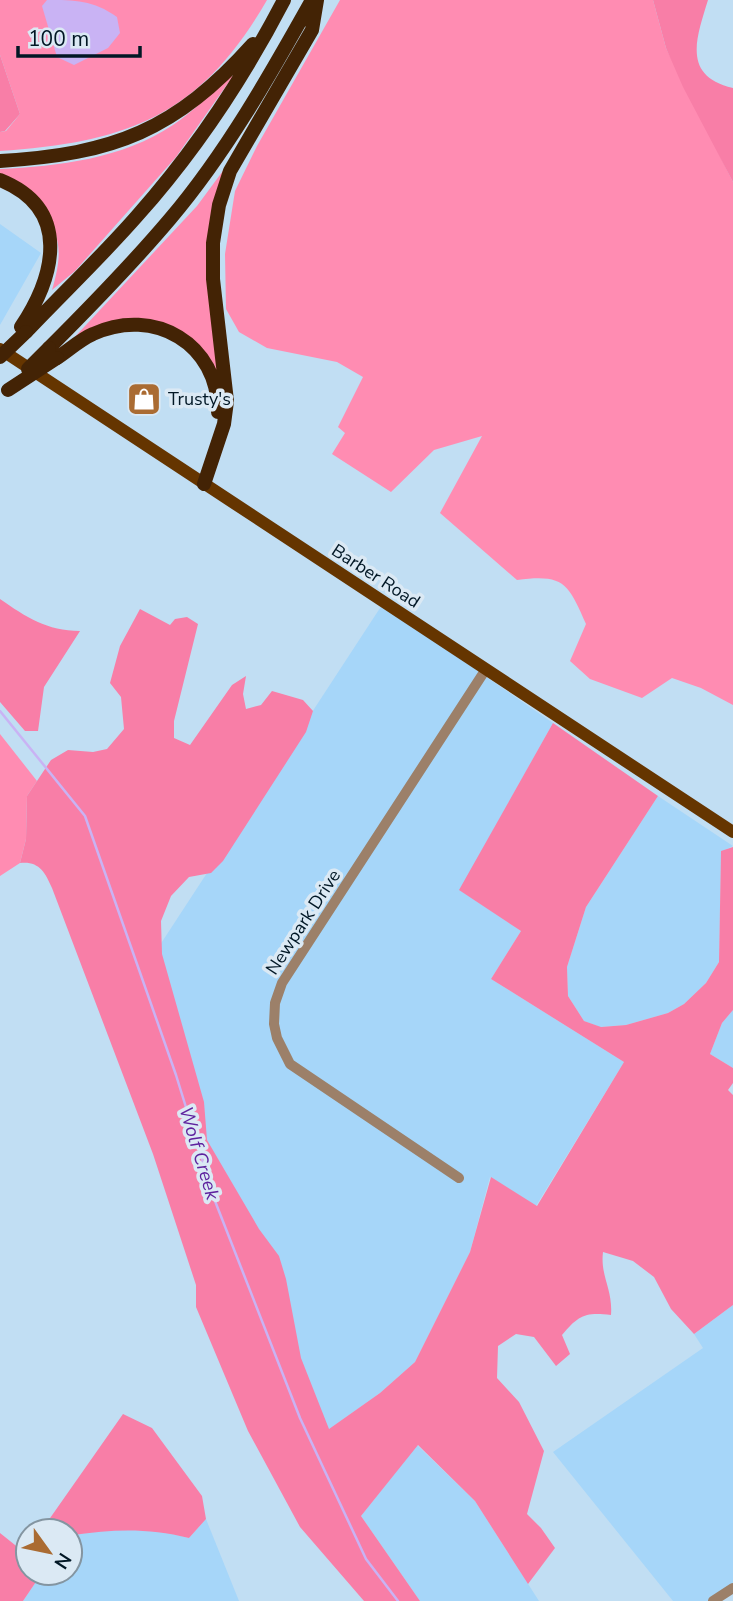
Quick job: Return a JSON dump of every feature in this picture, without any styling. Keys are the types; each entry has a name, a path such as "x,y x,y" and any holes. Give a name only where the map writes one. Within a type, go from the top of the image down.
{"highway":[{"path":"4,394 53,353 170,219 200,180 275,67 315,0"},
{"path":"200,481 224,424 227,401 227,377 213,279 213,243 219,205 230,171 312,30 315,0"},
{"path":"0,162 89,151 123,141 152,128 212,86 257,40 280,6"},
{"path":"0,353 129,225 176,169 246,68 280,6"},
{"path":"0,180 18,188 36,206 47,228 51,246 47,282 23,330"},
{"path":"53,353 94,333 125,325 155,326 191,345 211,373 218,398 215,427 200,481"}],"main road":[{"name":"Barber Road","path":"0,353 200,481 733,832"}],"street":[{"name":"Newpark Drive","path":"459,1178 294,1069 277,1038 273,1013 282,984 486,668"},
{"path":"713,1601 733,1588"}],"shaded area":[{"path":"0,0 267,0 242,39 215,71 187,96 156,116 123,130 86,140 0,151 0,132 6,131 20,114 0,55"},
{"path":"47,0 75,1 100,7 117,17 120,33 108,48 74,65 57,57 42,6"},
{"path":"340,0 653,0 666,48 733,182 733,705 701,688 672,678 642,698 590,679 570,661 586,624 569,590 555,580 517,580 440,513 482,436 434,450 391,492 332,454 345,433 338,427 363,377 337,362 267,348 239,332 226,309 225,254 235,191 257,146"},
{"path":"653,0 708,0 697,42 697,54 706,75 733,88 733,182 683,87 666,48"},
{"path":"0,55 20,114 5,131 0,132"},
{"path":"230,75 233,76 176,157 75,271 52,290 59,250 56,236 42,214 0,178 0,169 67,163 133,146 180,120"},
{"path":"228,164 216,208 224,389 207,360 148,321 71,341 197,206"},
{"path":"0,224 41,253 0,325"},
{"path":"0,599 47,626 80,631 44,687 38,731 25,731 0,702"},
{"path":"382,605 553,723 460,890 521,931 491,979 624,1062 536,1206 490,1177 470,1252 415,1362 380,1393 311,1442 141,974"},
{"path":"140,609 170,625 175,619 187,617 198,624 174,721 174,738 190,745 232,685 246,676 243,694 246,709 261,705 272,691 303,700 313,711 306,732 223,861 211,873 189,877 171,896 161,921 162,954 204,1102 207,1140 259,1229 279,1256 301,1358 329,1429 380,1393 415,1362 470,1252 491,1177 537,1206 624,1062 491,979 521,931 459,890 553,723 658,796 586,907 567,967 568,996 584,1021 601,1027 626,1025 668,1013 684,1004 706,983 719,962 721,851 733,847 733,1010 722,1023 710,1054 733,1068 733,1083 728,1090 733,1095 733,1305 694,1334 671,1309 654,1277 633,1261 603,1252 611,1315 583,1316 573,1323 562,1335 570,1354 556,1366 534,1337 516,1334 498,1346 497,1378 519,1402 544,1451 527,1514 555,1548 528,1584 475,1501 418,1445 361,1516 420,1601 364,1601 300,1527 248,1431 196,1307 196,1285 153,1154 52,888 37,866 20,863 26,839 27,796 51,760 68,750 93,752 107,749 124,729 121,697 110,683 120,646"},
{"path":"0,734 37,781 27,796 26,839 20,863 0,876"},
{"path":"658,796 733,846 721,852 719,962 706,983 684,1004 668,1013 626,1025 600,1027 584,1021 568,996 567,967 586,907"},
{"path":"733,1010 733,1068 710,1054 722,1023"},
{"path":"733,1305 733,1588 713,1601 673,1601 553,1452 703,1348 694,1334"},
{"path":"123,1414 152,1428 202,1496 206,1519 189,1538 131,1530 84,1534 84,1517 51,1517"},
{"path":"417,1445 475,1501 539,1601 420,1601 361,1516"},
{"path":"206,1519 239,1601 23,1601 32,1587 84,1587 84,1533 113,1529 157,1530 189,1538"},
{"path":"0,1533 14,1544 14,1587 32,1587 23,1601 0,1601"}],"waterway":[{"name":"Wolf Creek","path":"0,711 85,816 176,1075 215,1201 300,1418 366,1559 398,1601"}],"place":[{"name":"Trusty's","path":"144,399"}]}
